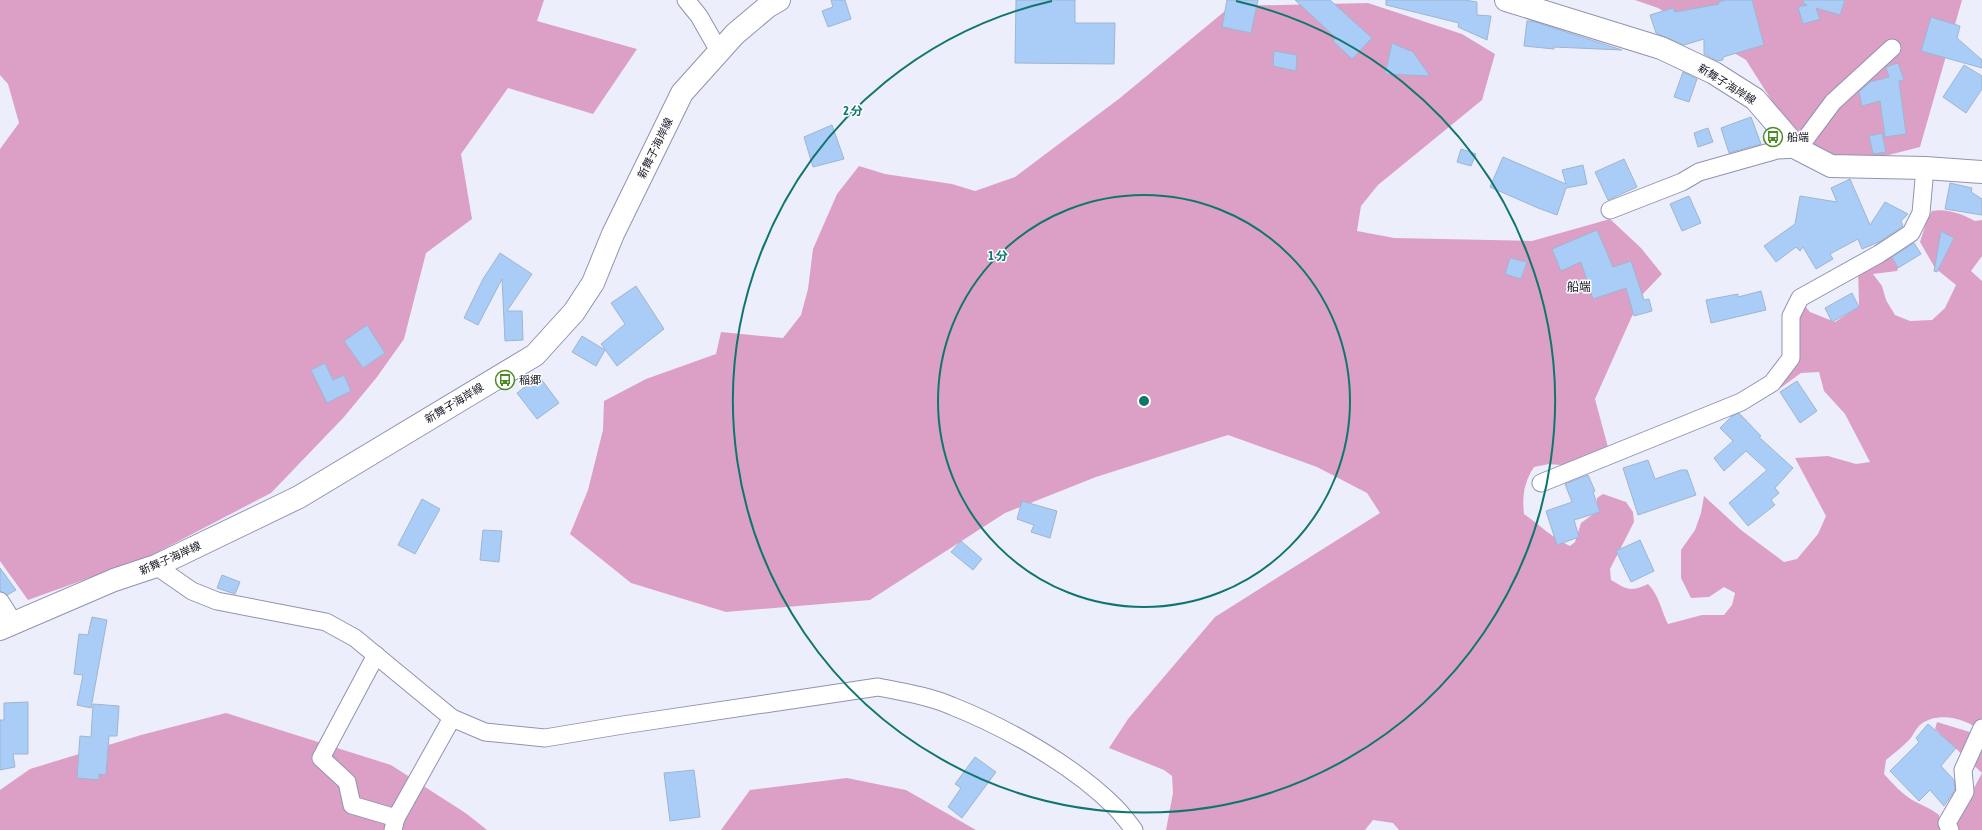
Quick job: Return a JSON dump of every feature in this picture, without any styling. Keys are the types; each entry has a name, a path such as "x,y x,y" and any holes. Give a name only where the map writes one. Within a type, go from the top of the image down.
{"main road":[{"name":"新舞子海岸線","path":"7,626 114,580 156,566 299,497 534,355 574,312 593,283 613,234 682,93 735,34 767,7 779,0"},
{"name":"新舞子海岸線","path":"1506,0 1661,48 1714,73 1755,99 1798,148 1831,166 1925,168 1982,172"}],"street":[{"path":"686,0 699,16 719,52"},
{"path":"1610,210 1682,182 1700,172 1777,150 1798,148 1833,102 1892,48"},
{"path":"1541,482 1741,402 1772,383 1791,358 1792,316 1800,298 1879,254 1911,233 1921,213 1925,168"},
{"path":"156,566 192,590 217,601 326,622 355,638 452,718 484,732 545,738 878,687 912,693 952,705 1040,750 1081,778 1116,807 1134,830"},
{"path":"0,602 7,626"},
{"path":"376,655 321,758 347,782 352,805 394,824 452,718"},
{"path":"1950,830 1947,823 1965,792 1963,770 1982,728"}],"shaded area":[{"path":"0,0 544,0 537,21 637,49 593,114 508,88 461,154 472,219 426,253 404,339 377,377 344,417 271,493 150,556 28,600 0,561 0,149 19,123 8,84 0,75"},
{"path":"1635,0 1962,0 1920,147 1853,164 1801,147 1746,60 1658,8"},
{"path":"1368,3 1462,34 1495,54 1482,100 1378,185 1361,206 1357,231 1394,238 1532,241 1610,219 1641,248 1662,274 1641,296 1595,399 1609,451 1571,466 1549,464 1534,467 1524,489 1523,501 1524,514 1552,535 1570,546 1575,542 1581,523 1596,512 1597,498 1603,494 1626,502 1633,512 1634,522 1610,569 1611,580 1629,589 1648,584 1652,588 1657,598 1668,624 1702,615 1724,615 1732,605 1735,593 1724,587 1709,597 1691,598 1681,578 1681,550 1695,530 1701,513 1704,496 1741,530 1784,562 1797,559 1818,534 1826,516 1795,458 1828,456 1856,464 1870,462 1845,414 1824,391 1819,372 1801,373 1772,394 1766,394 1804,305 1810,312 1835,322 1859,306 1858,268 1890,254 1898,268 1897,271 1873,274 1882,286 1886,300 1895,315 1910,321 1932,320 1945,308 1956,285 1935,268 1920,242 1927,220 1932,211 1943,210 1954,212 1975,221 1982,220 1982,256 1971,271 1982,281 1982,731 1968,723 1952,718 1944,717 1928,720 1921,724 1909,740 1886,760 1884,774 1894,785 1914,801 1939,815 1941,830 1399,830 1393,823 1373,820 1365,830 1166,830 1173,793 1172,776 1164,770 1109,748 1128,719 1215,617 1380,513 1367,493 1317,467 1228,435 1096,477 1005,513 870,600 726,612 631,583 570,534 588,490 603,430 604,401 646,379 716,354 721,332 783,338 801,315 808,289 813,249 837,194 859,166 885,174 952,184 975,191 1015,177 1120,98 1231,6"},
{"path":"226,713 391,765 467,814 487,830 0,830 0,790 30,769 141,735"},
{"path":"1937,722 1973,733 1982,732 1982,773 1935,729"},
{"path":"1982,773 1982,830 1954,830 1953,825 1967,794 1974,788"},
{"path":"847,778 906,790 976,830 721,830 750,790"}],"building":[{"path":"831,0 845,0 851,19 828,27 822,11 833,7"},
{"path":"1016,0 1075,0 1075,23 1115,23 1114,64 1015,63"},
{"path":"1227,0 1258,0 1251,33 1222,27"},
{"path":"1295,0 1330,0 1372,38 1352,59 1333,41 1336,38"},
{"path":"1386,0 1465,0 1477,2 1477,15 1491,16 1487,40 1458,27 1459,23 1386,5"},
{"path":"1726,0 1752,0 1764,45 1723,57 1723,60 1717,61 1704,54 1704,39 1684,45 1656,33 1650,15 1673,8 1675,12 1719,4 1718,2"},
{"path":"1803,0 1845,0 1840,15 1816,8 1820,19 1803,24 1798,7 1807,5 1803,3"},
{"path":"1931,17 1960,26 1957,38 1982,60 1982,68 1921,51"},
{"path":"1527,21 1532,21 1622,50 1554,47 1554,49 1524,46"},
{"path":"1392,43 1413,52 1430,76 1385,74"},
{"path":"1274,51 1297,55 1296,71 1273,66"},
{"path":"1898,63 1904,80 1899,81 1906,134 1885,137 1880,101 1862,106 1859,92 1870,82 1889,77 1886,67"},
{"path":"1964,65 1982,76 1982,89 1966,113 1943,97"},
{"path":"1683,72 1697,79 1689,102 1674,97"},
{"path":"1751,117 1761,144 1729,153 1721,128"},
{"path":"832,125 844,159 813,167 804,137"},
{"path":"1708,128 1713,142 1698,147 1694,133"},
{"path":"1882,133 1886,152 1873,154 1869,136"},
{"path":"1461,149 1476,154 1471,166 1457,162"},
{"path":"1503,157 1566,184 1562,170 1583,165 1587,184 1566,188 1557,215 1490,187"},
{"path":"1624,159 1637,187 1608,200 1595,172"},
{"path":"1850,179 1870,225 1885,202 1908,214 1901,221 1903,226 1879,242 1862,249 1858,239 1830,254 1833,259 1816,269 1803,247 1800,251 1796,247 1776,262 1764,246 1795,224 1800,196 1837,202 1831,188"},
{"path":"1950,183 1972,188 1971,192 1982,199 1982,215 1945,209"},
{"path":"1689,196 1701,223 1682,231 1670,204"},
{"path":"1597,230 1613,267 1631,261 1644,300 1649,299 1652,311 1634,316 1626,288 1593,299 1581,262 1561,271 1552,249"},
{"path":"1941,231 1954,238 1937,272 1934,271"},
{"path":"1914,243 1921,254 1898,268 1892,257"},
{"path":"500,253 532,274 507,311 522,311 523,340 505,341 502,279 478,325 464,318 483,279"},
{"path":"1510,258 1527,262 1521,279 1505,274"},
{"path":"636,286 664,329 617,366 601,344 625,324 611,303"},
{"path":"1761,291 1766,310 1711,323 1706,300 1738,294 1738,297"},
{"path":"1852,293 1859,307 1832,322 1825,308"},
{"path":"367,325 385,353 363,368 344,341"},
{"path":"582,336 605,350 596,366 572,352"},
{"path":"325,363 333,380 344,375 351,391 327,403 311,370"},
{"path":"539,376 559,403 537,419 517,393"},
{"path":"1797,381 1817,411 1800,423 1780,392"},
{"path":"1739,413 1761,436 1759,437 1793,468 1775,488 1779,493 1771,500 1775,505 1748,526 1729,503 1767,470 1746,451 1724,471 1714,458 1733,441 1720,428 1732,416"},
{"path":"1648,460 1655,479 1681,470 1687,470 1696,495 1638,515 1623,468"},
{"path":"1588,475 1595,491 1593,492 1600,512 1574,520 1579,537 1557,545 1546,511 1572,502 1565,484"},
{"path":"422,499 440,509 415,554 398,545"},
{"path":"1022,501 1057,511 1050,538 1031,532 1034,525 1017,519"},
{"path":"483,530 502,531 499,562 480,560"},
{"path":"1640,540 1654,571 1631,582 1616,551"},
{"path":"961,541 982,559 973,570 951,552"},
{"path":"0,568 16,590 7,595 0,591"},
{"path":"222,575 240,582 235,594 217,588"},
{"path":"92,617 107,620 91,708 77,705 83,675 74,674 79,634 88,635"},
{"path":"28,702 28,754 13,754 15,767 0,770 0,720 4,720 4,703"},
{"path":"93,704 119,706 117,736 109,736 106,775 99,774 99,780 77,778 80,736 91,737"},
{"path":"1928,724 1956,748 1941,766 1954,780 1955,790 1944,806 1930,790 1919,801 1890,771 1919,742 1916,738"},
{"path":"975,757 996,772 962,818 948,807 961,788 955,784"},
{"path":"694,770 700,817 670,821 664,773"}],"place":[{"name":"船端","path":"1773,137"},
{"name":"稲郷","path":"505,380"}],"district":[{"name":"船端","path":"1579,287"}]}
